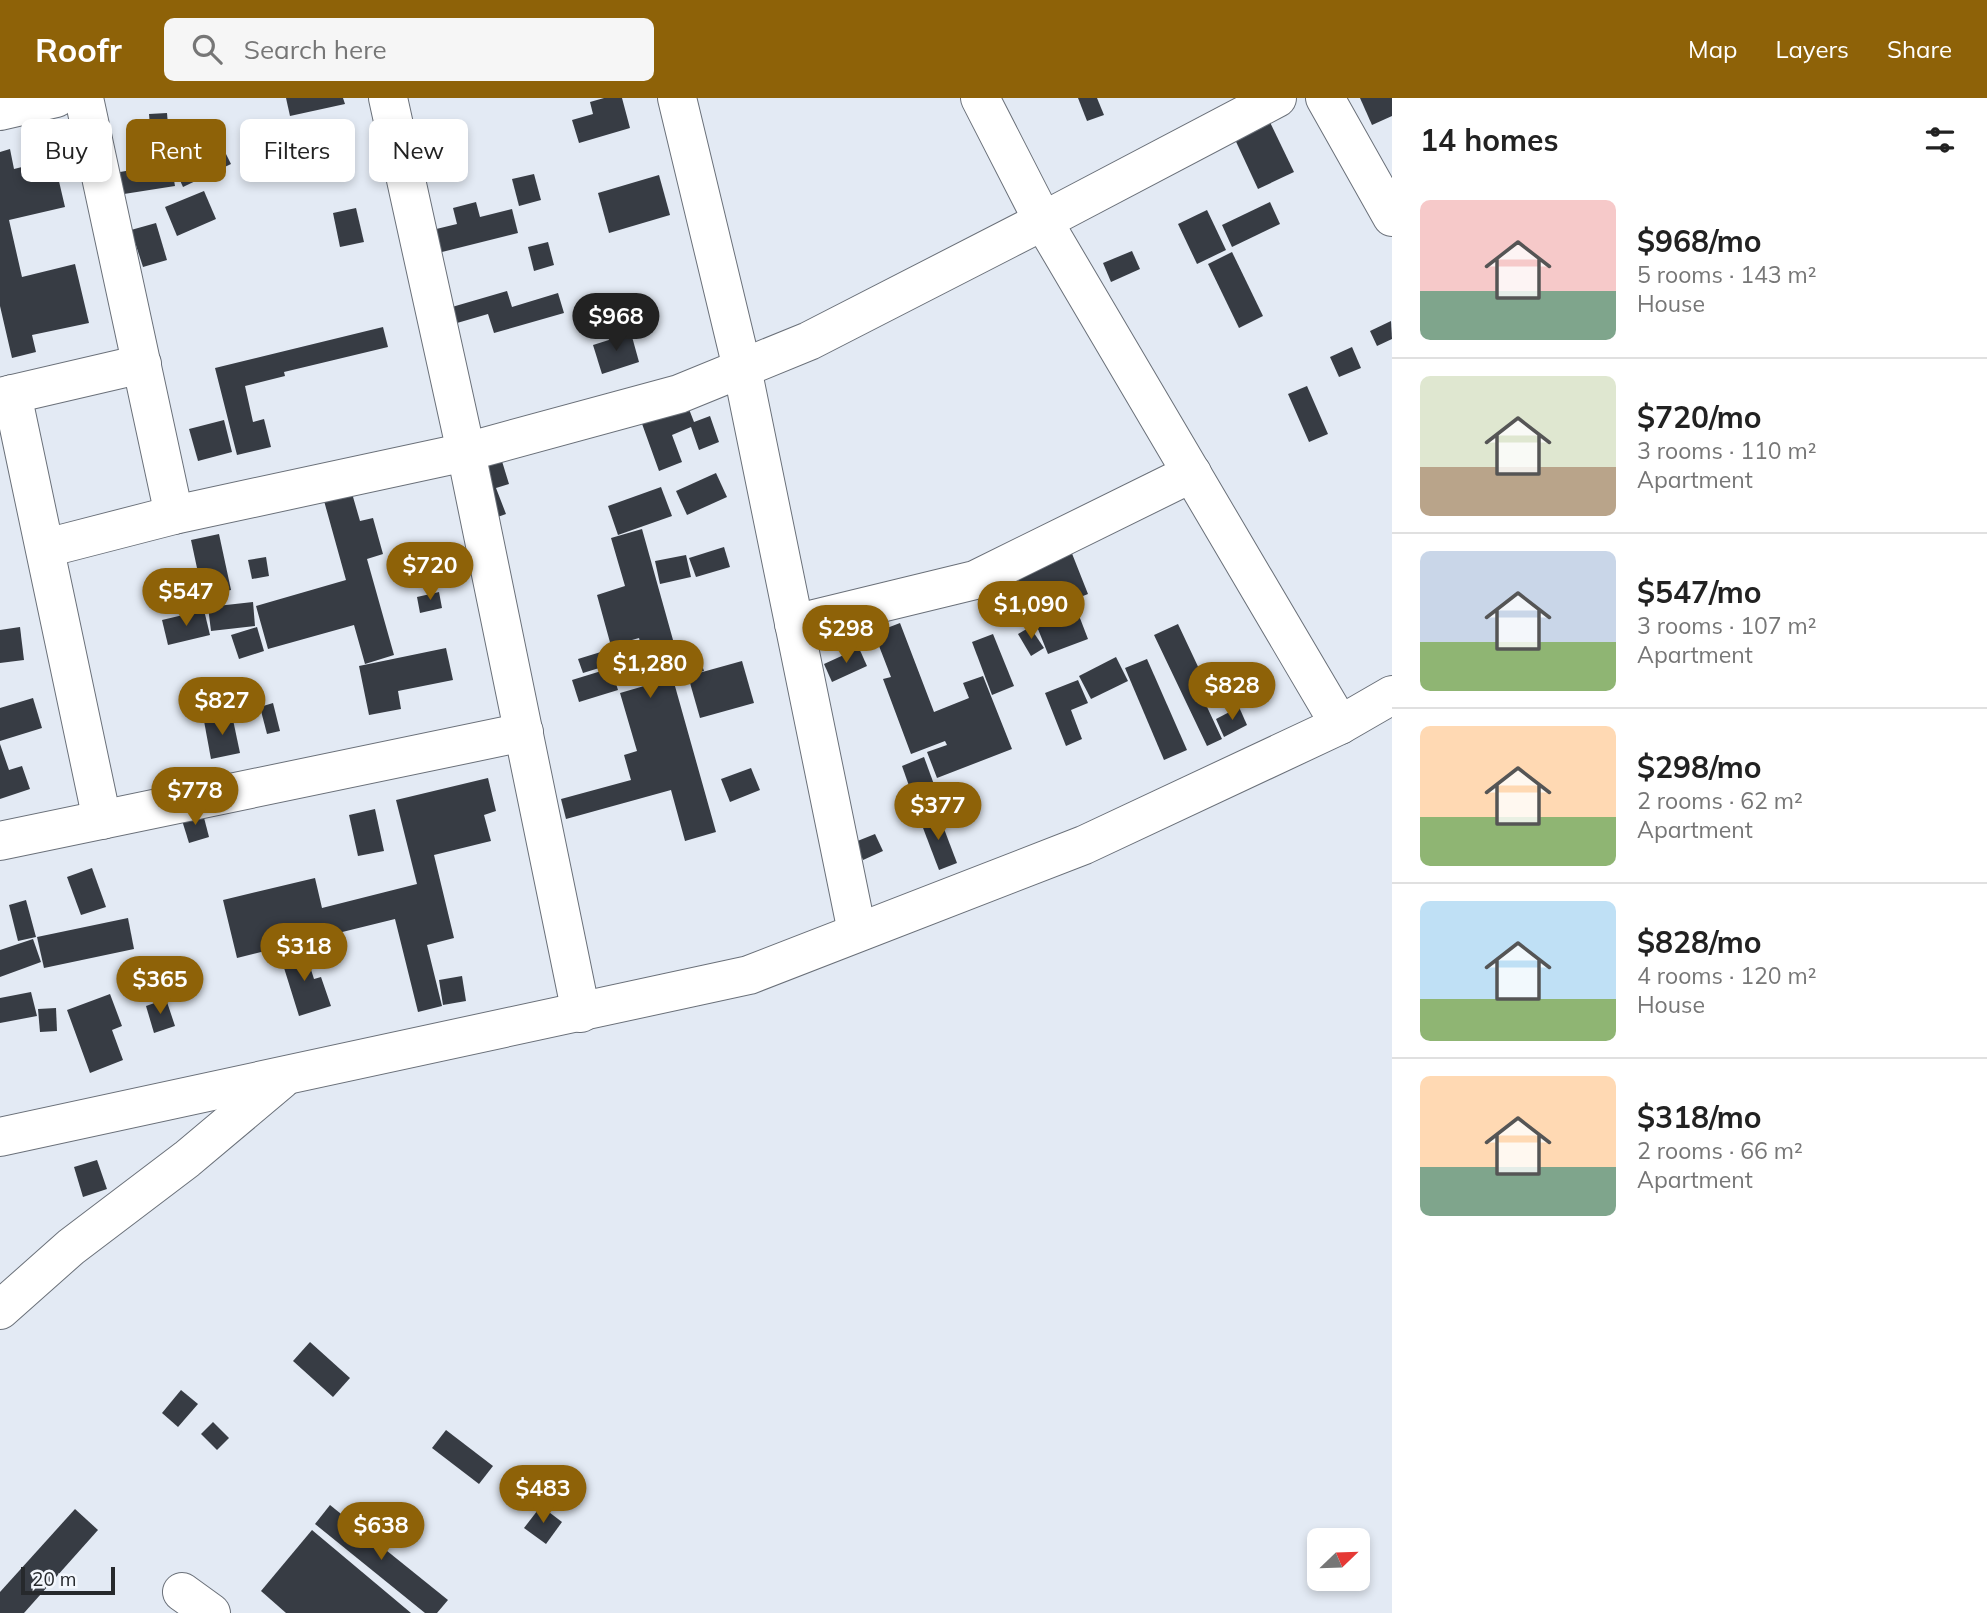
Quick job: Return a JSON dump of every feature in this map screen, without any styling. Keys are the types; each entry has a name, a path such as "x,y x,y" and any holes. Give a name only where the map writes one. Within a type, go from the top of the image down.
{"street":[{"path":"0,111 56,98"},
{"path":"84,98 174,515"},
{"path":"388,98 467,453 580,1013"},
{"path":"677,98 742,368 857,932"},
{"path":"980,98 1043,221 1340,725"},
{"path":"46,548 174,515 467,453 679,394 809,341 1277,98"},
{"path":"1325,98 1392,217"},
{"path":"102,820 46,548 6,396 142,364"},
{"path":"794,624 975,580 1192,473"},
{"path":"0,1137 749,975 1084,845 1340,725 1392,695"},
{"path":"0,841 524,732"},
{"path":"0,1310 71,1247 187,1159 285,1076"}],"building":[{"path":"286,98 343,98 345,104 290,116"},
{"path":"604,98 622,98 630,128 579,143 572,120 593,114 590,102"},
{"path":"1078,98 1097,98 1104,115 1087,121"},
{"path":"1360,98 1392,98 1392,116 1372,125"},
{"path":"167,113 168,119 149,119 149,114"},
{"path":"1267,116 1294,172 1258,189 1232,133"},
{"path":"10,149 14,169 21,167 21,182 59,182 65,207 9,220 22,277 75,264 89,323 32,335 36,352 12,358 0,306 0,152"},
{"path":"226,154 231,164 226,166"},
{"path":"126,171 126,182 174,182 175,186 124,194 120,172"},
{"path":"534,174 541,200 519,206 512,179"},
{"path":"659,175 670,215 609,233 598,193"},
{"path":"181,182 193,182 183,187"},
{"path":"204,191 216,219 177,236 165,207"},
{"path":"476,202 480,217 512,209 518,233 434,254 428,231 457,224 453,208"},
{"path":"1270,202 1280,224 1232,247 1222,225"},
{"path":"356,208 364,242 340,247 333,213"},
{"path":"1207,210 1226,250 1197,264 1178,224"},
{"path":"156,223 167,260 143,267 131,230"},
{"path":"548,242 554,265 534,271 528,247"},
{"path":"1132,251 1140,269 1111,282 1103,263"},
{"path":"1232,252 1263,316 1239,328 1208,264"},
{"path":"507,291 512,307 558,293 564,313 494,333 488,314 457,323 452,307"},
{"path":"1391,321 1392,339 1377,346 1370,331"},
{"path":"383,327 388,347 284,372 285,376 245,386 253,422 264,419 271,447 237,455 215,368"},
{"path":"631,333 639,362 602,374 593,345"},
{"path":"1352,347 1361,368 1339,377 1330,357"},
{"path":"1307,386 1328,434 1309,442 1288,394"},
{"path":"687,404 694,422 710,416 719,442 699,450 691,427 672,435 682,462 659,471 641,421"},
{"path":"224,420 232,452 198,461 189,429"},
{"path":"501,458 509,484 496,488 506,514 492,519 474,467"},
{"path":"716,473 727,497 687,515 676,491"},
{"path":"349,483 360,521 373,518 383,554 367,559 394,655 365,664 354,625 268,649 256,606 346,580 321,490"},
{"path":"661,487 672,516 618,535 608,506"},
{"path":"642,529 680,665 700,659 704,671 673,679 716,832 685,841 671,790 566,819 561,799 631,780 624,755 637,751 620,693 651,684 639,638 611,646 597,595 625,586 611,538"},
{"path":"219,534 231,590 203,596 191,540"},
{"path":"724,547 730,567 696,577 689,558"},
{"path":"1071,551 1088,594 1073,600 1088,639 1048,654 1015,572"},
{"path":"686,555 691,577 660,584 655,561"},
{"path":"266,557 269,576 252,579 248,560"},
{"path":"439,592 442,608 420,613 417,597"},
{"path":"253,602 255,626 211,631 208,607"},
{"path":"204,610 210,635 168,645 162,620"},
{"path":"900,623 934,712 969,698 963,683 983,676 1012,749 937,778 927,752 947,745 945,741 911,754 883,679 891,677 874,633"},
{"path":"1178,624 1209,690 1201,694 1222,739 1207,746 1154,635"},
{"path":"20,627 24,660 0,663 0,630"},
{"path":"257,627 264,651 239,659 231,635"},
{"path":"1030,627 1044,648 1031,656 1018,634"},
{"path":"993,634 1014,686 992,695 972,642"},
{"path":"446,648 453,680 398,691 401,709 369,715 359,666"},
{"path":"859,648 867,666 832,682 824,664"},
{"path":"604,651 609,665 583,673 578,659"},
{"path":"1116,657 1128,681 1091,699 1079,676"},
{"path":"1147,659 1187,750 1164,760 1125,668"},
{"path":"742,661 754,703 700,718 688,676"},
{"path":"611,668 618,690 579,702 572,680"},
{"path":"1078,680 1088,703 1071,710 1082,739 1066,746 1045,693"},
{"path":"33,698 42,728 0,741 0,708"},
{"path":"273,703 280,731 267,734 260,707"},
{"path":"1239,707 1247,725 1224,737 1216,719"},
{"path":"232,715 240,753 211,759 204,721"},
{"path":"0,744 9,770 22,766 30,789 0,799"},
{"path":"924,757 943,809 920,817 902,766"},
{"path":"751,768 760,790 730,802 721,779"},
{"path":"488,778 496,811 484,815 491,841 434,855 454,938 427,945 442,1006 418,1012 395,919 237,958 223,900 315,878 322,908 417,884 396,800"},
{"path":"375,809 384,851 358,856 349,815"},
{"path":"202,810 209,837 189,843 181,817"},
{"path":"938,813 957,863 939,870 920,820"},
{"path":"875,834 883,851 863,860 855,842"},
{"path":"92,868 106,907 81,915 67,877"},
{"path":"26,900 36,937 18,941 9,905"},
{"path":"128,918 134,949 44,968 37,937"},
{"path":"33,939 41,962 0,977 0,950"},
{"path":"304,948 314,979 321,977 331,1006 299,1016 280,955"},
{"path":"462,976 466,1001 443,1005 439,980"},
{"path":"31,992 37,1016 0,1023 0,998"},
{"path":"110,994 122,1026 112,1030 123,1060 90,1073 67,1010"},
{"path":"166,999 175,1026 154,1033 146,1006"},
{"path":"56,1008 57,1031 40,1032 38,1009"},
{"path":"97,1160 107,1189 83,1197 74,1167"},
{"path":"310,1342 350,1378 333,1397 293,1361"},
{"path":"181,1390 198,1404 178,1427 162,1413"},
{"path":"213,1422 229,1438 217,1450 201,1434"},
{"path":"446,1430 493,1466 479,1484 432,1448"},
{"path":"330,1505 448,1600 437,1613 425,1613 315,1524"},
{"path":"541,1506 562,1522 546,1544 524,1528"},
{"path":"75,1509 98,1530 24,1613 0,1613 0,1592"},
{"path":"312,1530 411,1613 286,1613 261,1591"}]}
